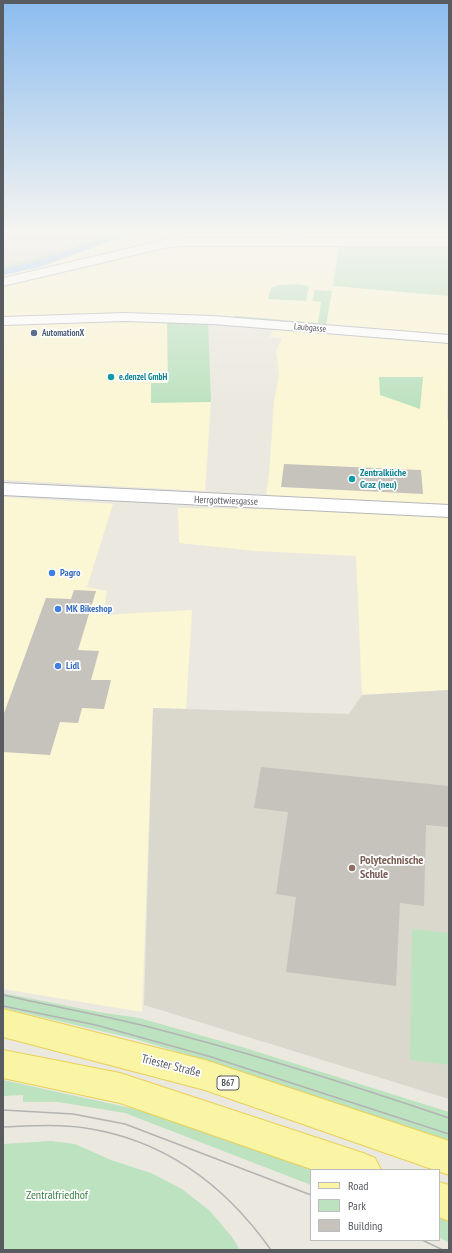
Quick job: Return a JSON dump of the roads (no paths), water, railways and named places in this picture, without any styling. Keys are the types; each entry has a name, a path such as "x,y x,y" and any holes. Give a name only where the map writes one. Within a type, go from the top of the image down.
{"main road":[{"name":"Herrgottwiesgasse","path":"3,488 449,511"},
{"name":"Triester Straße","path":"3,1023 205,1075 449,1158"},
{"path":"3,1064 120,1088 361,1169"}],"street":[{"name":"Laubgasse","path":"3,321 124,317 213,320 449,339"}],"tram line":[{"path":"3,995 184,1036 336,1081 449,1118"},
{"path":"3,1006 96,1025 208,1056 449,1134"},
{"path":"3,1110 73,1114 125,1124 310,1195"},
{"path":"3,1127 65,1126 85,1128 114,1134 142,1143 191,1169 213,1186 234,1205 271,1250"},
{"path":"424,1241 443,1250"}],"place":[{"name":"AutomationX","path":"34,333"},
{"name":"e.denzel GmbH","path":"111,377"},
{"name":"Zentralküche Graz (neu)","path":"352,479"},
{"name":"Pagro","path":"52,573"},
{"name":"MK Bikeshop","path":"58,609"},
{"name":"Lidl","path":"58,666"},
{"name":"Polytechnische Schule","path":"352,868"}],"park label":[{"name":"Zentralfriedhof","path":"57,1196"}]}
